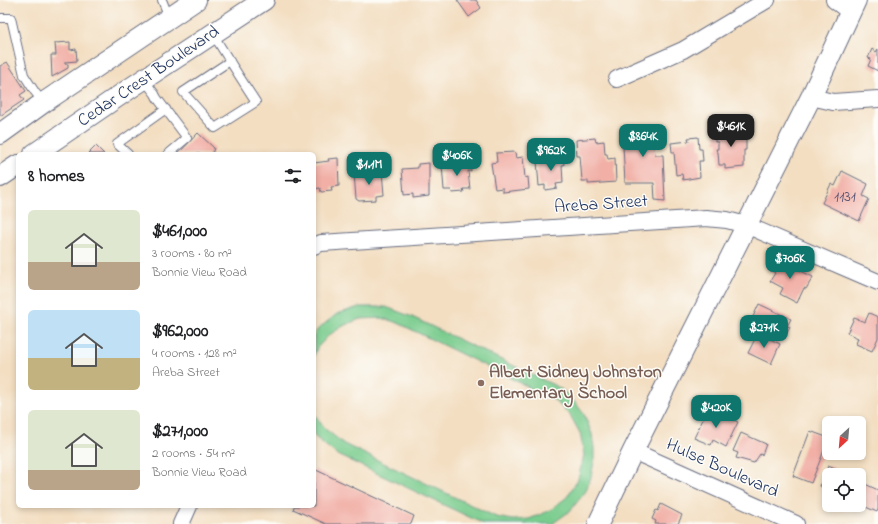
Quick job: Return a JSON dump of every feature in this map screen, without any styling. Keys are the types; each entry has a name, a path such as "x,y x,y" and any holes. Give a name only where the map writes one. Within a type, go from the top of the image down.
{"street":[{"name":"Cedar Crest Boulevard","path":"0,134 166,9 196,0"},
{"name":"Cedar Crest Boulevard","path":"37,152 264,0"},
{"path":"617,79 682,50 766,0"},
{"path":"598,524 632,451 811,97 853,6 834,0"},
{"path":"811,97 833,102 878,100"},
{"path":"0,177 16,166"},
{"name":"Areba Street","path":"316,245 321,243 706,218 726,220 746,225 878,282"},
{"name":"Hulse Boulevard","path":"632,451 796,524"},
{"path":"181,524 188,508"}],"lane":[{"path":"0,18 11,18 24,75 43,103"},
{"path":"213,34 256,102 215,128 183,92 230,61"},
{"path":"144,80 187,138 170,152"},
{"path":"126,152 117,144 166,109"}],"green space":[{"path":"359,307 386,307 410,316 560,388 573,400 584,414 592,434 594,462 586,491 570,511 552,524 484,524 336,454 316,438 316,416 324,428 344,444 496,517 513,520 529,519 549,511 567,497 578,479 584,455 580,433 570,415 553,399 398,323 382,318 360,319 345,325 329,335 316,351 316,332 337,314"}],"building":[{"path":"457,0 476,0 481,8 469,17"},
{"path":"70,42 70,50 76,49 77,61 65,62 65,64 68,64 68,68 52,77 51,55 56,55 55,43"},
{"path":"872,49 876,52 878,49 878,71 868,66 871,59 868,58"},
{"path":"7,62 26,91 20,95 24,100 0,116 0,66"},
{"path":"661,126 662,137 651,138 655,155 663,155 665,201 655,200 654,183 625,183 622,127"},
{"path":"742,127 743,138 746,138 744,167 725,169 725,165 719,165 718,152 716,149 718,149 718,142 715,142 715,132 730,131 730,128"},
{"path":"198,133 214,148 213,152 180,152"},
{"path":"698,137 699,149 702,149 703,161 699,161 700,177 683,180 682,174 676,175 674,152 672,152 671,143 689,141 688,138"},
{"path":"595,138 596,142 604,141 605,154 607,154 608,159 615,158 616,182 588,184 588,181 582,181 580,156 577,156 576,140"},
{"path":"96,146 102,152 90,152"},
{"path":"515,152 516,158 523,157 525,178 528,177 529,189 503,192 503,188 495,189 491,163 497,162 496,153"},
{"path":"563,155 563,183 556,184 557,188 545,190 545,185 539,186 537,161 552,159 552,156"},
{"path":"338,158 339,186 331,187 332,191 321,192 320,188 316,189 316,163 329,161 328,159"},
{"path":"470,159 471,171 468,171 470,189 463,189 464,192 452,193 451,190 444,190 442,165 461,164 460,160"},
{"path":"429,163 429,196 413,198 413,194 404,195 402,169 418,168 418,164"},
{"path":"382,171 384,195 376,196 376,200 359,201 356,199 354,173"},
{"path":"842,171 868,184 863,196 869,199 859,221 822,203 831,184 835,186"},
{"path":"779,260 813,277 806,289 804,288 797,303 780,294 783,288 770,281 775,273 771,270 774,264 776,265"},
{"path":"759,304 791,319 787,326 790,327 787,333 785,332 783,336 751,321"},
{"path":"869,313 878,317 878,338 872,351 856,344 858,338 847,333 854,318 865,322"},
{"path":"758,333 780,344 771,364 748,353"},
{"path":"708,409 738,422 726,447 713,440 711,445 694,438"},
{"path":"810,431 822,435 822,456 811,483 793,476"},
{"path":"741,433 766,444 762,455 760,454 754,463 736,458 738,453 733,451"},
{"path":"316,470 414,516 411,524 326,524 293,509 316,508"},
{"path":"866,484 878,490 877,512 866,507"},
{"path":"661,504 682,515 678,524 655,524 656,521 652,519 656,510 658,511"}],"place":[{"name":"Albert Sidney Johnston Elementary School","path":"481,383"}]}
